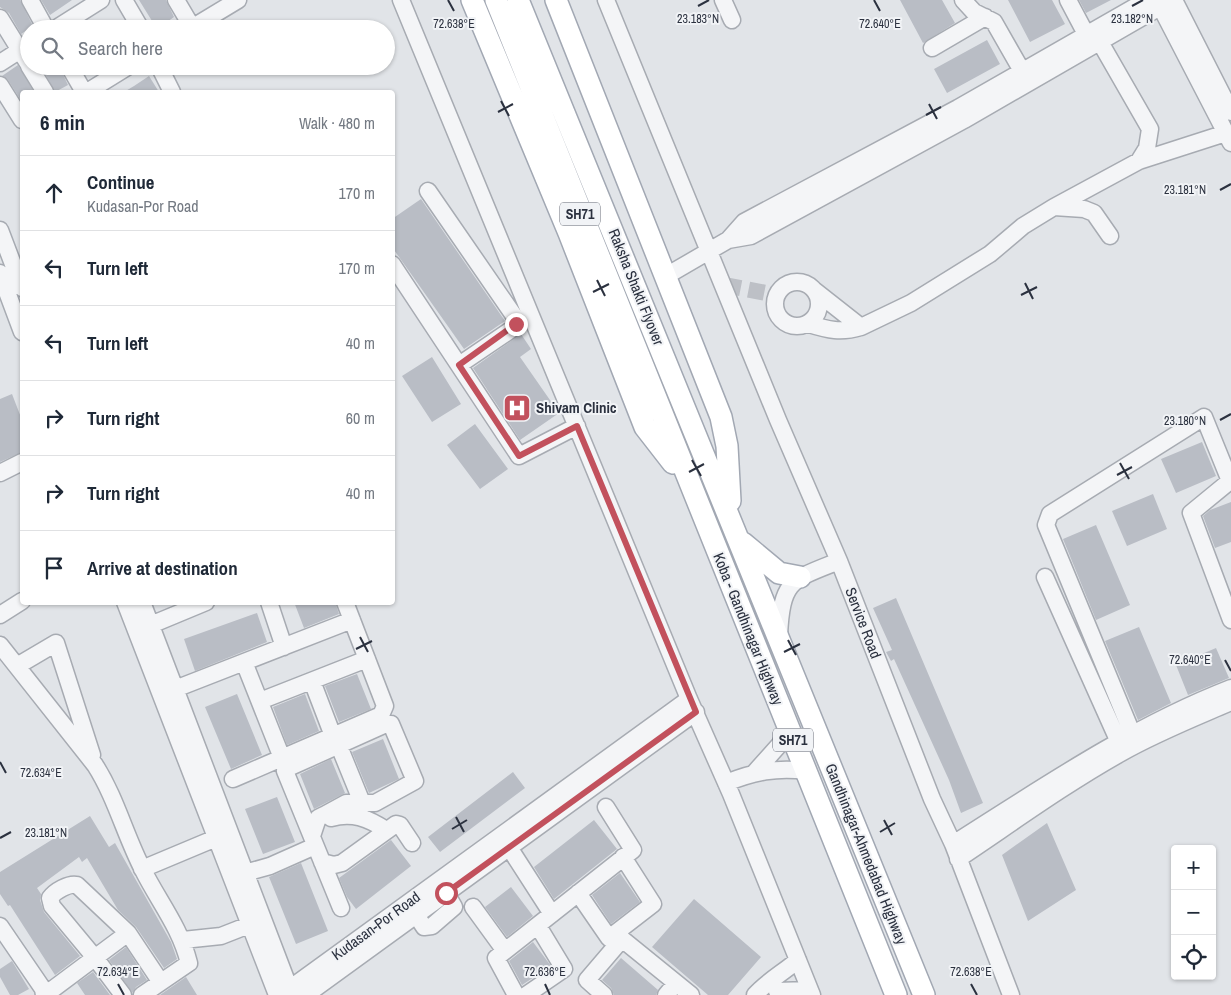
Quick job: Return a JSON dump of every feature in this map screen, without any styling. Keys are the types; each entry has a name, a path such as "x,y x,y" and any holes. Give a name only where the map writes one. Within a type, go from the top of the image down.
{"main road":[{"path":"472,0 569,233 645,427 690,486"},
{"name":"Raksha Shakti Flyover","path":"496,0 690,486"},
{"name":"Raksha Shakti Flyover","path":"518,0 734,528"},
{"path":"556,0 721,417 727,446 734,528 774,570 786,576 800,577"},
{"name":"Koba - Gandhinagar Highway","path":"690,486 896,995"},
{"name":"Gandhinagar-Ahmedabad Highway","path":"734,528 924,995"}],"street":[{"path":"30,0 41,20"},
{"path":"69,20 101,0"},
{"path":"124,0 136,20"},
{"path":"176,0 187,20"},
{"path":"200,20 218,5 238,0"},
{"path":"401,0 726,783 811,993 764,985 755,995"},
{"name":"Service Road","path":"606,0 711,252 778,420 839,561 932,799 956,851 1011,995"},
{"path":"723,0 732,20"},
{"path":"963,0 974,12 994,22 1001,31 1022,71"},
{"path":"1068,0 1150,129 1147,148 1139,161"},
{"path":"728,240 751,236 964,120 1093,39 1162,1"},
{"path":"1162,1 1231,112"},
{"path":"809,324 836,332 847,332 895,312 990,254 1023,226 1139,161 1229,138 1162,1"},
{"path":"932,48 985,17"},
{"path":"0,18 20,43"},
{"path":"666,276 711,252 728,240 744,222 958,108 1022,71 1093,39"},
{"path":"0,63 20,50"},
{"path":"35,75 44,90"},
{"path":"75,75 87,90"},
{"path":"92,90 115,75"},
{"path":"163,75 171,90"},
{"path":"0,85 20,117"},
{"path":"428,191 517,320 512,329 459,365"},
{"path":"1054,207 1084,209 1094,213 1110,236"},
{"path":"0,230 9,284 20,325"},
{"path":"395,269 519,456 577,426"},
{"path":"814,290 819,302 819,308 814,320 809,324 796,327 784,323 776,314 774,301 780,289 791,282 804,283 814,290 861,327"},
{"path":"1125,737 1046,524 1050,514 1204,417 1230,481 1191,513 1231,620"},
{"path":"0,473 20,463"},
{"path":"779,640 782,602 791,584 800,577 839,561"},
{"path":"1045,577 1125,737"},
{"path":"0,615 20,602"},
{"path":"127,605 143,628 175,689 245,873 285,993"},
{"path":"142,605 143,628 216,838 249,925 285,993"},
{"path":"143,628 199,605"},
{"path":"270,605 284,647"},
{"path":"341,908 322,862 314,836 285,771 381,715 384,711 385,706 346,605"},
{"path":"175,689 352,620"},
{"path":"17,666 56,643 95,765"},
{"path":"0,645 95,765 114,800 142,869 183,940 189,963 160,980 142,995"},
{"path":"260,701 367,659"},
{"path":"244,662 282,758"},
{"path":"312,681 363,805"},
{"path":"956,851 1051,789 1125,737 1163,717 1231,688"},
{"path":"1051,789 1160,733 1231,702"},
{"name":"Kudasan-Por Road","path":"285,993 412,909 693,705"},
{"path":"233,779 282,758 386,724 392,724 415,781 375,804 346,803 318,818 314,836"},
{"path":"755,772 775,751 788,728"},
{"path":"726,783 755,772 777,769 806,771"},
{"path":"516,995 496,958 632,850 606,806"},
{"path":"245,873 270,866 345,814 365,818 386,830"},
{"path":"322,862 334,865 342,863 396,824 400,824 412,843"},
{"path":"142,869 216,838"},
{"path":"505,841 552,914"},
{"name":"Kudasan-Por Road","path":"306,995 412,909 446,893 505,841"},
{"path":"578,893 609,938 653,904 623,857"},
{"path":"123,995 52,906 50,898 53,894 70,884 77,885 128,934 160,980"},
{"path":"473,907 506,951"},
{"path":"183,940 221,936 249,925"},
{"path":"0,926 43,990 44,995 128,934"},
{"path":"526,995 564,969 538,926"},
{"path":"604,995 587,980 622,939 671,989 691,995"},
{"path":"775,988 798,960"}],"building":[{"path":"0,0 20,0 30,20 20,20 20,32 9,13 0,7"},
{"path":"41,0 72,0 50,15"},
{"path":"139,0 166,0 174,17 170,20 151,20"},
{"path":"900,0 942,0 955,23 923,43"},
{"path":"1008,0 1052,0 1065,24 1030,42"},
{"path":"1079,0 1111,0 1086,13"},
{"path":"987,40 1000,64 947,93 934,69"},
{"path":"18,65 20,75 24,75 33,90 20,90 20,99 8,80 2,76"},
{"path":"46,75 63,75 68,85 59,90 54,90"},
{"path":"149,76 158,90 127,90"},
{"path":"421,199 505,321 464,349 395,251 395,217"},
{"path":"521,334 531,349 520,357 559,413 520,440 473,368"},
{"path":"432,357 461,404 432,422 402,376"},
{"path":"12,394 20,415 20,453 0,462 0,399"},
{"path":"475,424 508,469 480,489 447,445"},
{"path":"1202,442 1216,476 1176,493 1161,459"},
{"path":"1153,494 1167,529 1127,546 1112,511"},
{"path":"1231,502 1231,542 1215,548 1203,516 1210,510"},
{"path":"1096,525 1130,605 1096,620 1063,539"},
{"path":"896,598 983,803 961,813 949,780 894,659 891,661 886,652 892,650 873,608"},
{"path":"295,605 336,605 339,614 304,628"},
{"path":"257,613 267,642 195,671 184,639"},
{"path":"1139,627 1171,703 1138,720 1105,641"},
{"path":"1216,648 1229,678 1188,695 1176,665"},
{"path":"357,674 371,709 339,722 325,686"},
{"path":"237,694 262,755 231,769 205,707"},
{"path":"305,694 319,731 287,745 273,707"},
{"path":"383,739 399,779 369,793 352,752"},
{"path":"331,759 345,793 314,809 300,774"},
{"path":"513,772 525,788 440,852 428,837"},
{"path":"277,797 295,842 263,854 245,809"},
{"path":"90,816 109,847 115,843 171,942 177,959 164,968 136,927 118,910 87,858 82,862 79,857 37,888 41,894 40,900 44,912 80,956 55,975 10,905 8,906 0,894 0,872"},
{"path":"594,820 617,849 554,899 534,867"},
{"path":"1047,823 1076,890 1028,921 1002,855"},
{"path":"391,840 411,866 356,909 347,897 339,878"},
{"path":"301,863 328,931 296,944 269,877"},
{"path":"620,873 640,902 611,924 592,895"},
{"path":"511,887 533,916 507,937 485,907"},
{"path":"694,899 761,957 728,995 708,995 652,947"},
{"path":"533,942 551,966 522,985 509,961"},
{"path":"126,947 147,980 136,987 133,993 109,960"},
{"path":"621,958 658,990 656,995 614,995 611,988 602,980"},
{"path":"12,961 29,989 18,995 10,995 0,977 0,969"},
{"path":"93,972 110,995 85,995 77,983"},
{"path":"186,977 197,995 160,995"}],"tunnel":[{"path":"725,285 776,295"}],"place":[{"name":"Shivam Clinic","path":"517,408"}],"route":[{"path":"446,893 696,712 577,426 519,456 459,365 512,329 516,324"}]}
